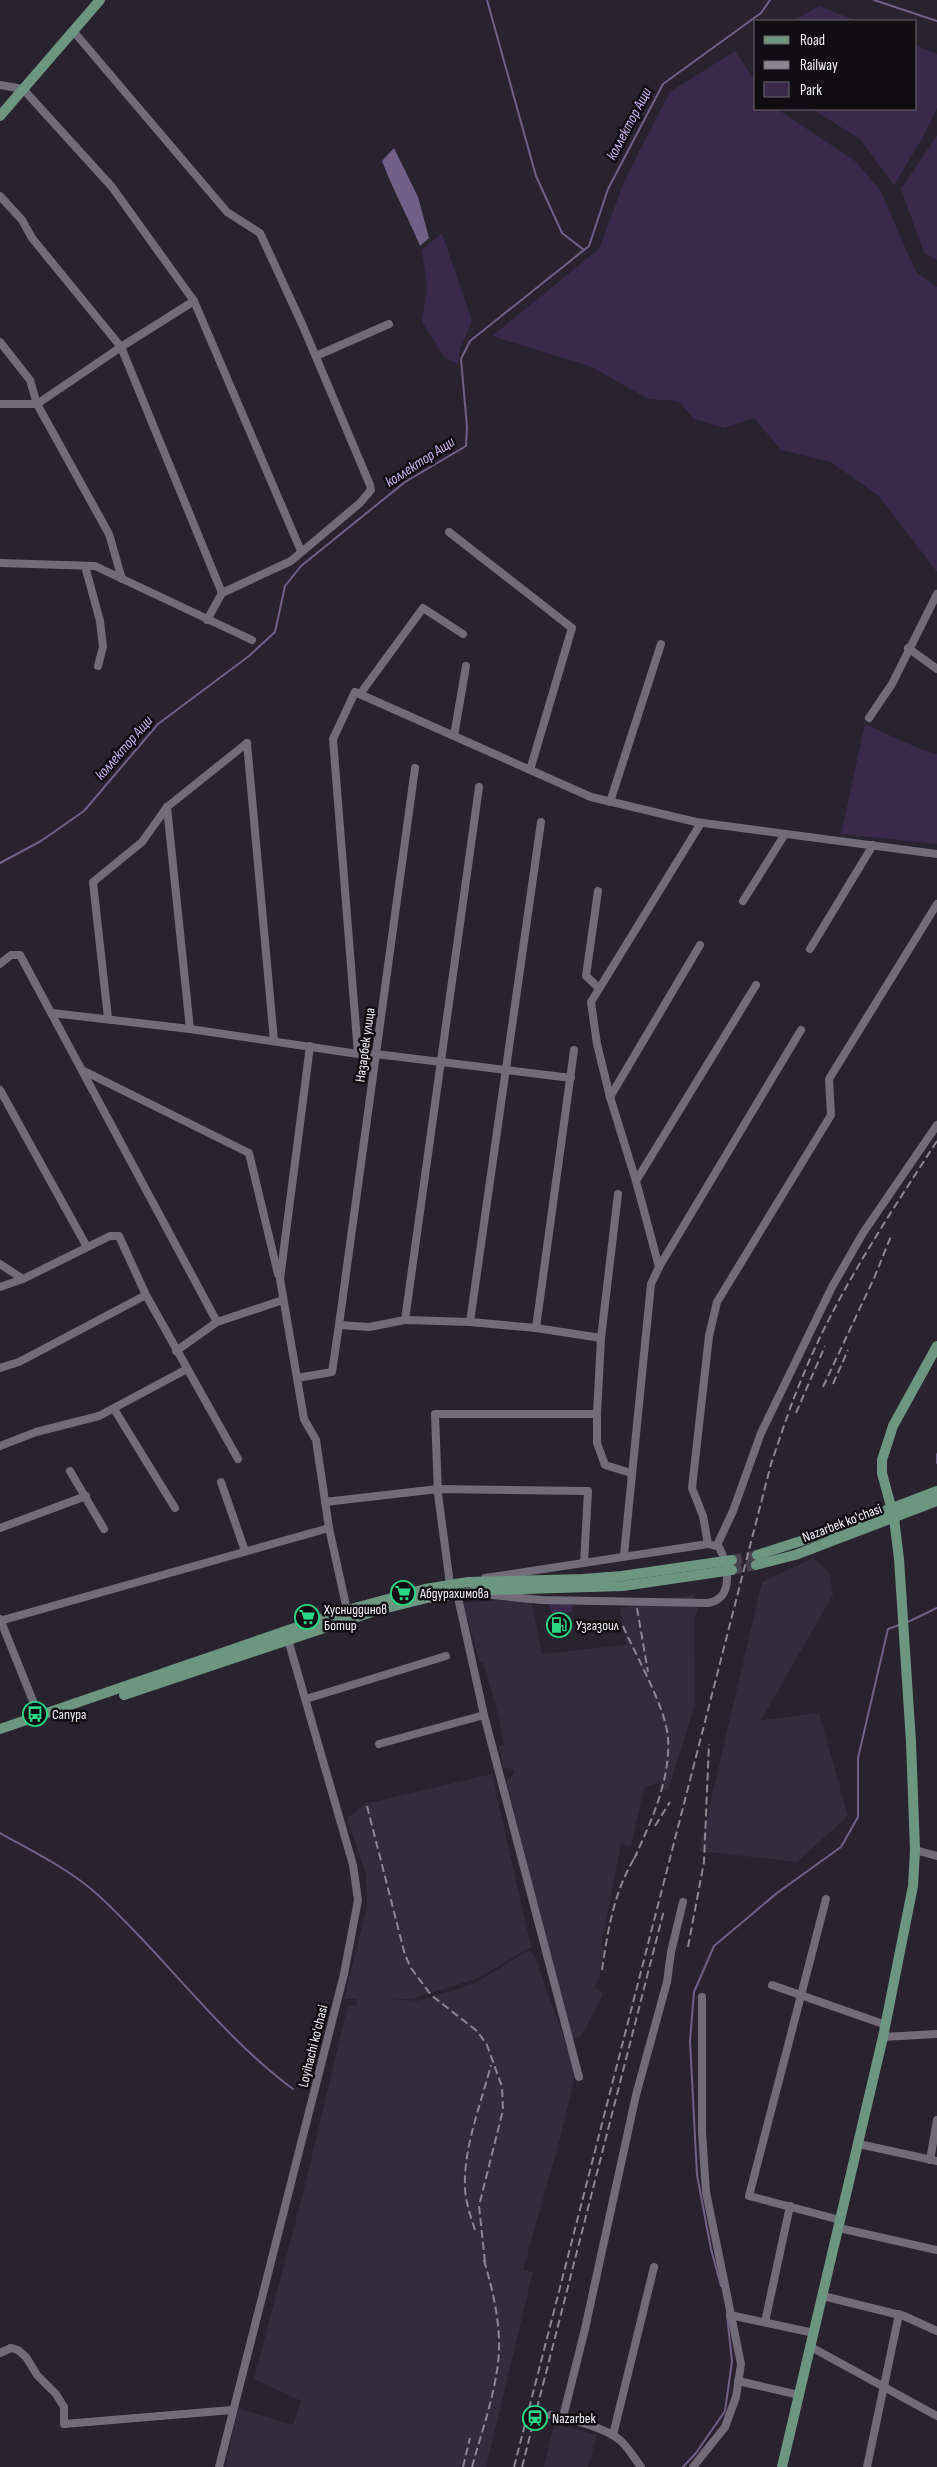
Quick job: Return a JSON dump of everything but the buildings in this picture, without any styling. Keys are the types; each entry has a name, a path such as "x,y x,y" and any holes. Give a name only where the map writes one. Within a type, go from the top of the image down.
{"main road":[{"path":"0,116 100,0"},
{"path":"782,2467 886,2024 913,1886 915,1850 904,1634 892,1514 882,1473 886,1444 937,1346"},
{"name":"Nazarbek ko'chasi","path":"756,1560 796,1555 892,1514 937,1491"},
{"name":"Nazarbek ko'chasi","path":"892,1514 937,1501"},
{"path":"0,1736 287,1636 347,1610 399,1595 450,1584 469,1587 728,1566"},
{"path":"0,1729 287,1636 398,1605 457,1593 469,1587"}],"street":[{"path":"74,32 227,212 260,233 316,356 371,490 360,503 291,561 222,593 207,620"},
{"path":"0,85 23,88 112,187 194,301 301,552"},
{"path":"0,196 22,220 32,238 121,346 222,593"},
{"path":"0,404 37,404 121,346 194,301"},
{"path":"316,356 389,324"},
{"path":"0,342 30,380 37,404 109,534 122,579"},
{"path":"449,532 572,628 530,770"},
{"path":"0,563 95,566 252,640"},
{"path":"85,566 100,621 103,647 98,666"},
{"path":"869,718 892,684 908,648 937,594"},
{"path":"360,694 423,608 463,634"},
{"path":"610,802 661,644"},
{"path":"908,648 937,669"},
{"path":"454,736 466,666"},
{"path":"358,1054 333,739 355,692 591,797 701,823 937,854"},
{"path":"108,1018 93,882 142,842 167,807 247,743 274,1041"},
{"name":"Назарбек улица","path":"297,1378 332,1372 340,1325 415,768"},
{"path":"405,1320 479,786"},
{"path":"167,807 190,1029"},
{"path":"470,1322 540,822"},
{"path":"659,1267 636,1181 610,1097 597,1044 592,1002 701,823"},
{"path":"743,900 785,834"},
{"path":"810,949 873,845"},
{"path":"598,891 586,976 599,988"},
{"path":"708,1544 703,1516 692,1488 709,1336 717,1302 831,1115 829,1079 937,904"},
{"path":"610,1097 700,946"},
{"path":"0,964 11,955 20,955 84,1071 217,1322"},
{"path":"636,1181 756,985"},
{"path":"52,1013 108,1018 358,1054 376,1054 571,1078"},
{"path":"624,1555 652,1284 659,1267 801,1030"},
{"path":"280,1279 310,1046"},
{"path":"536,1328 574,1050"},
{"path":"84,1071 249,1153 280,1279 304,1419 316,1440 329,1528 347,1610"},
{"path":"0,1090 87,1247"},
{"path":"717,1546 733,1511 761,1433 832,1287 863,1233 937,1125"},
{"path":"618,1194 601,1338 597,1443 604,1465 631,1473"},
{"path":"0,1287 23,1279 110,1236 119,1236 146,1296 238,1458"},
{"path":"0,1264 23,1279"},
{"path":"0,1368 19,1362 146,1296"},
{"path":"176,1351 217,1322 284,1300"},
{"path":"340,1325 369,1327 405,1320 470,1322 536,1328 601,1338"},
{"path":"0,1446 36,1432 99,1416 187,1369"},
{"path":"114,1409 175,1508"},
{"path":"450,1584 438,1490 435,1414 597,1414"},
{"path":"70,1471 104,1529"},
{"path":"221,1482 245,1551"},
{"path":"326,1502 438,1490 588,1491 584,1563"},
{"path":"0,1528 86,1496"},
{"path":"39,1716 0,1621 329,1528"},
{"path":"708,1544 717,1546 728,1566 724,1593 716,1600 708,1603 541,1600 469,1587 624,1555 708,1544"},
{"path":"457,1593 484,1714 579,2077"},
{"name":"Loyihachi ko'chasi","path":"219,2467 344,1974 358,1900 353,1865 287,1636"},
{"path":"306,1700 446,1656"},
{"path":"379,1744 484,1714"},
{"path":"915,1850 937,1856"},
{"path":"826,1899 749,2196 790,2206 840,2224 937,2250"},
{"path":"563,2417 585,2329 636,2095 666,1982 683,1902"},
{"path":"772,1985 886,2024"},
{"path":"693,2467 725,2427 733,2406 741,2364 706,2192 702,2132 702,1997"},
{"path":"883,2037 937,2034"},
{"path":"858,2144 933,2160 937,2120"},
{"path":"765,2322 790,2206"},
{"path":"612,2435 654,2267"},
{"path":"823,2296 899,2314 937,2331"},
{"path":"867,2467 899,2314"},
{"path":"730,2315 814,2333"},
{"path":"811,2347 937,2416"},
{"path":"0,2353 12,2348 18,2350 26,2357 37,2375 56,2394 64,2407 64,2424 232,2410"},
{"path":"738,2381 799,2395"},
{"path":"551,2415 563,2417 612,2435 621,2441 641,2467"}],"shaded area":[{"path":"394,148 418,197 429,238 420,246 382,161"},
{"path":"813,1558 829,1572 833,1595 761,1720 819,1713 848,1816 797,1862 699,1851 762,1582"},
{"path":"694,1595 698,1612 694,1616 695,1705 668,1790 659,1788 661,1781 644,1788 631,1846 621,1844 601,1946 604,1947 599,1979 594,1987 603,1994 582,2035 573,2039 506,1781 514,1774 514,1770 503,1767 499,1746 504,1746 499,1718 483,1662 479,1661 463,1603 531,1598 542,1654 626,1645 620,1608"},
{"path":"492,1774 531,1947 478,1978 412,1999 391,1999 417,2001 464,1987 477,1982 529,1950 535,1957 576,2072 559,2142 523,2270 533,2272 486,2467 226,2467 237,2408 293,2425 301,2401 254,2379 302,2197 348,2005 356,2005 357,1999 344,1999 367,1907 366,1875 347,1818 365,1804"},
{"path":"554,2424 597,2435 588,2467 544,2467"}],"green space":[{"path":"819,6 854,20 795,20"},
{"path":"917,45 937,54 937,108 924,135 894,185 860,139 814,110 917,110"},
{"path":"735,51 754,79 754,110 778,110 855,161 880,190 916,272 937,287 937,572 879,496 831,462 781,450 754,418 724,428 694,419 678,401 648,399 592,367 492,336 599,249 625,179 670,92"},
{"path":"937,135 937,260 924,253 901,189"},
{"path":"442,233 472,321 460,349 458,364 445,358 422,322 427,288 422,250"},
{"path":"865,724 920,749 937,754 937,844 841,834"},
{"path":"573,1598 572,1612 552,1614 547,1599"}],"waterway":[{"path":"487,0 536,176 562,233 584,250"},
{"name":"коллектор Ащи","path":"0,863 41,841 84,811 158,724 249,656 275,632 285,586 301,566 405,482 466,446 467,427 461,359 470,341 589,246 608,189 663,84 761,13 770,0"},
{"path":"874,0 937,21"},
{"path":"937,1454 937,1463"},
{"path":"908,1622 937,1608"},
{"path":"721,2286 711,2249 697,2175 690,2041 694,1992 714,1946 777,1893 841,1847 858,1817 858,1758 888,1629 899,1625"},
{"path":"0,1833 62,1868 97,1894 241,2044 293,2089"},
{"path":"683,2467 696,2453 725,2411 732,2361 727,2315"}],"tunnel":[{"path":"732,1560 757,1555"},
{"path":"732,1570 756,1565"}],"railway":[{"path":"514,2467 771,1464 798,1389 831,1316 864,1256 937,1141"},
{"path":"823,1387 875,1276 891,1236"},
{"path":"796,1413 825,1346"},
{"path":"833,1384 848,1350"},
{"path":"637,1608 648,1672"},
{"path":"623,1626 656,1696 662,1711 668,1737 668,1753 663,1784 653,1815 634,1859"},
{"path":"688,1947 704,1862 709,1744"},
{"path":"655,1826 670,1802"},
{"path":"367,1806 405,1955 411,1968 431,1995 477,2031 487,2045 502,2087 503,2110 479,2206 485,2262"},
{"path":"602,1970 617,1896 637,1854"},
{"path":"522,2467 664,1910"},
{"path":"475,2230 466,2200 465,2174 470,2142 491,2065"},
{"path":"472,2467 492,2395 499,2351 495,2303 483,2257"},
{"path":"463,2467 470,2438"}],"place":[{"name":"Абдурахимова","path":"403,1593"},
{"name":"Хусниддинов Ботир","path":"307,1617"},
{"name":"Узгазоил","path":"559,1625"},
{"name":"Сапура","path":"35,1714"},
{"name":"Nazarbek","path":"535,2418"}]}
